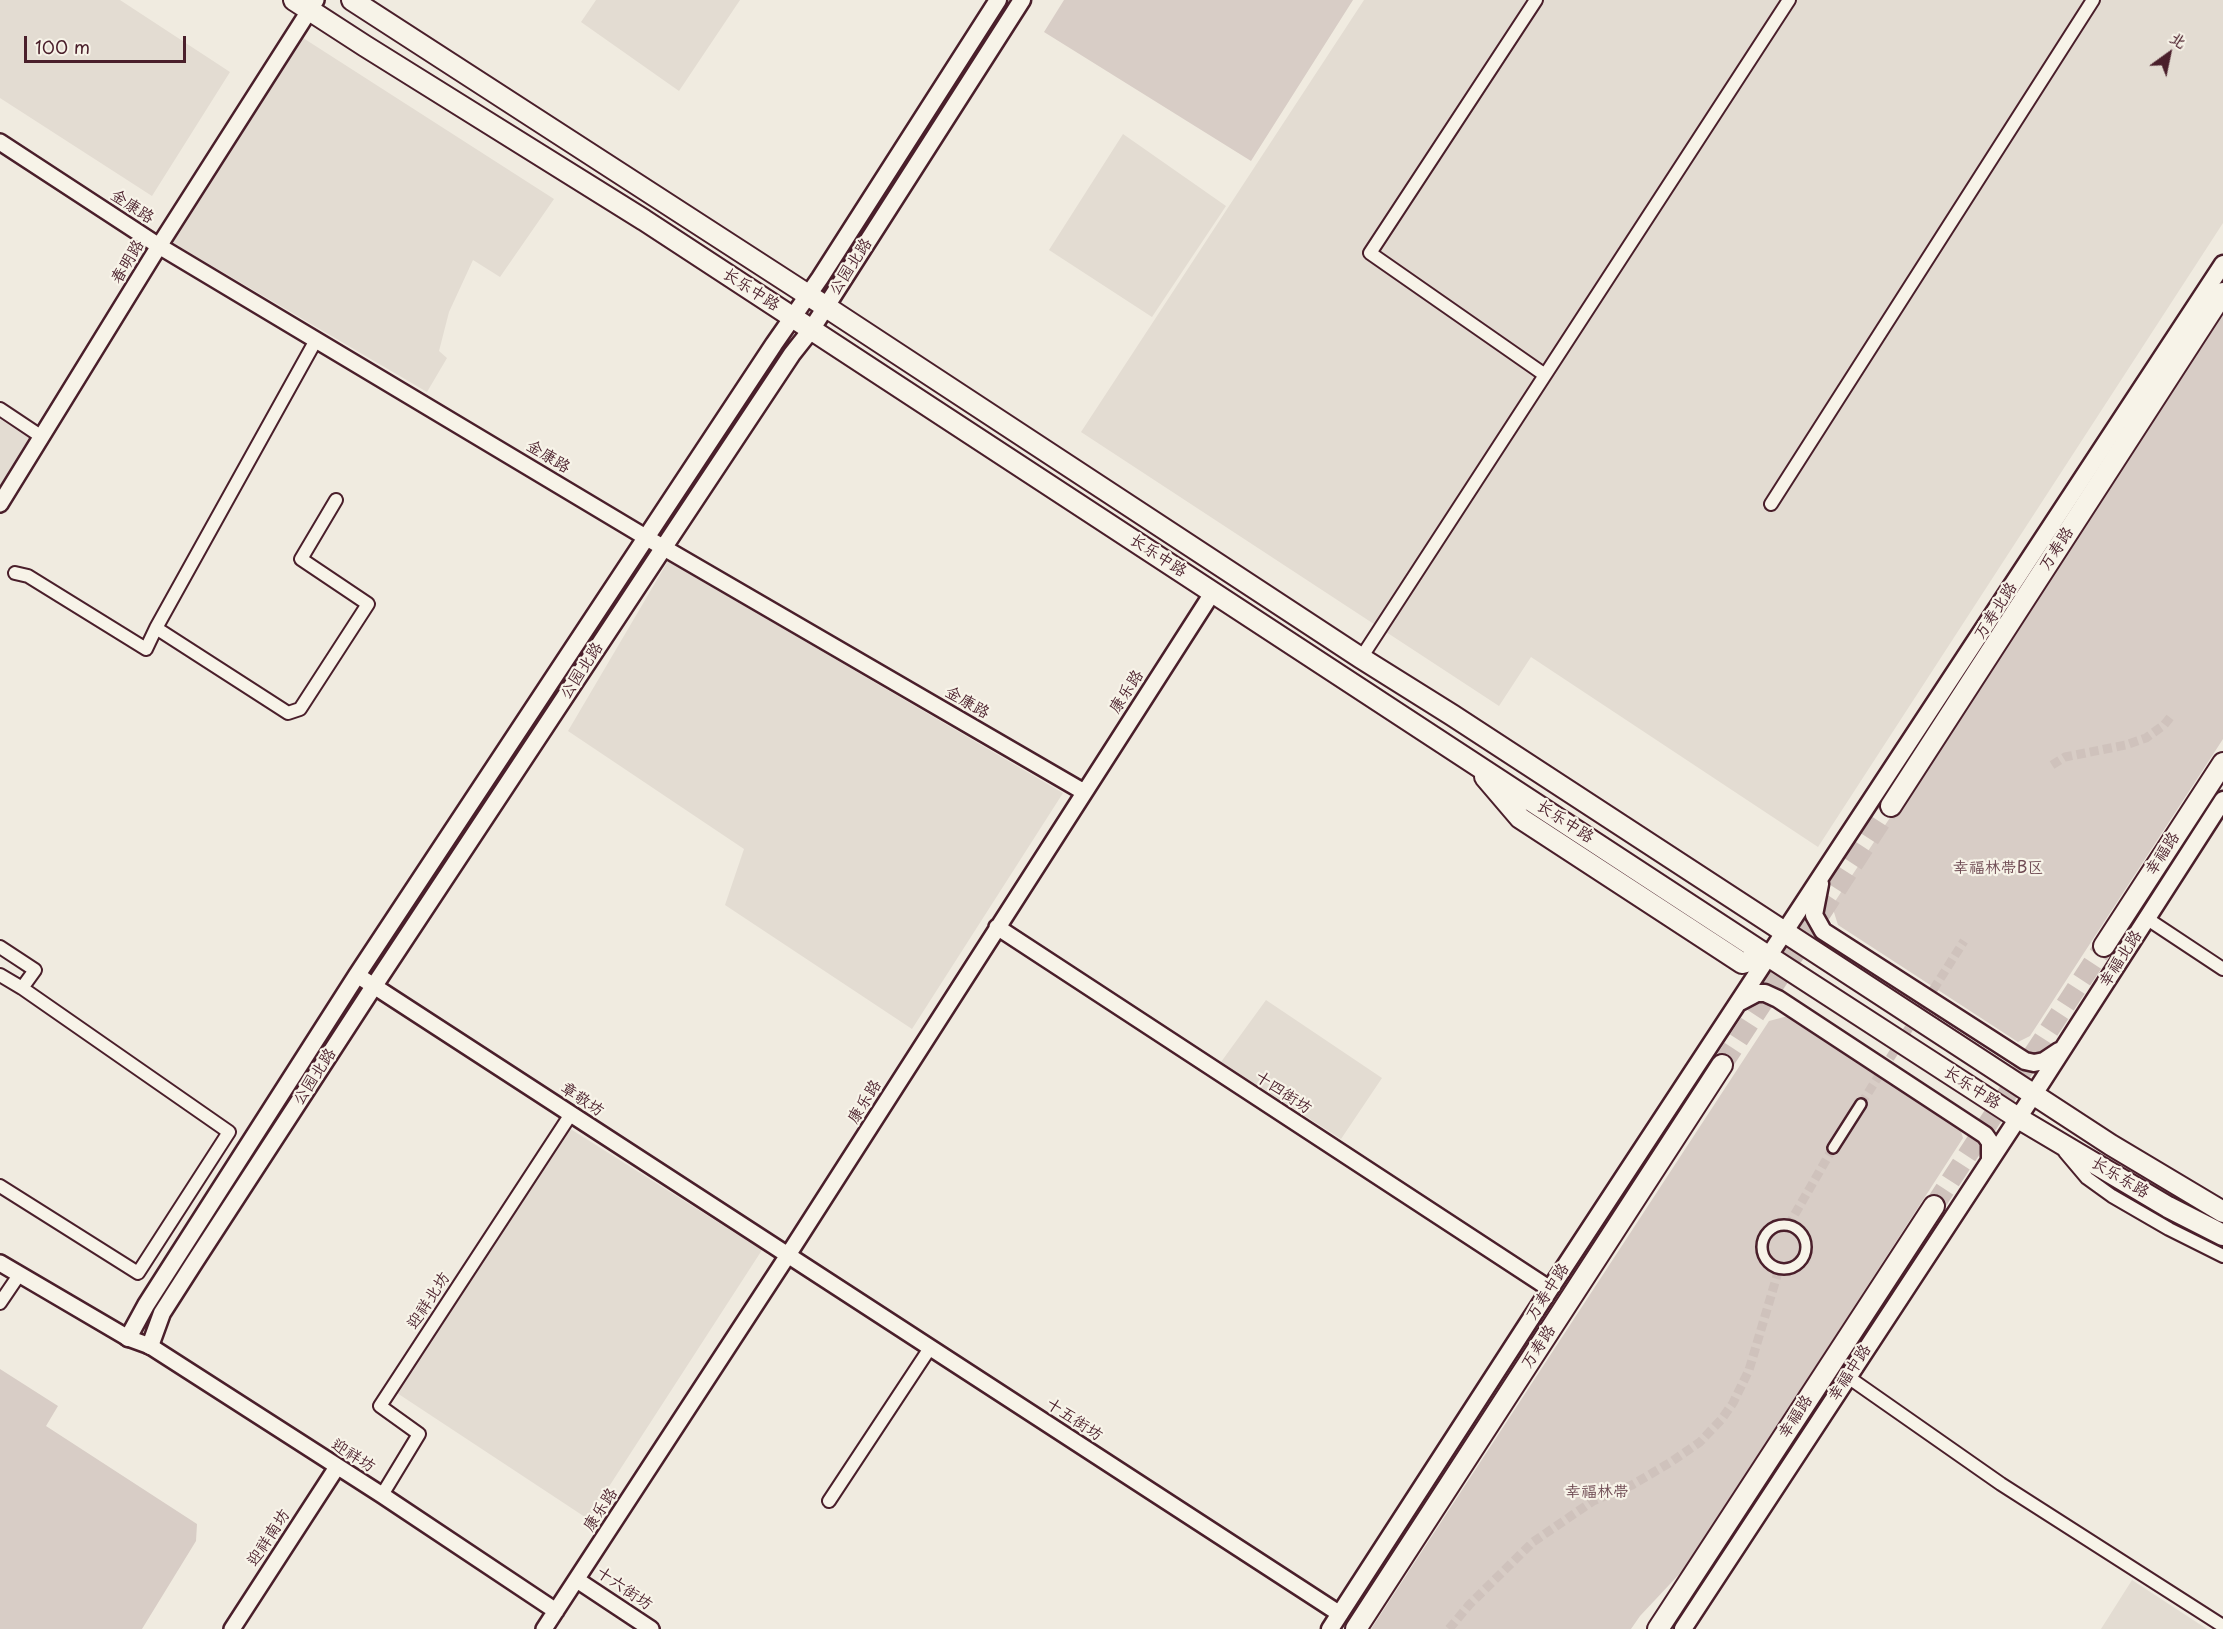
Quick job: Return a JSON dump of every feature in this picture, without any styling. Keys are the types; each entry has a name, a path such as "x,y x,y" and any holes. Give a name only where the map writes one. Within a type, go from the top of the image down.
{"main road":[{"name":"长乐中路","path":"352,0 2034,1094"},
{"name":"公园北路","path":"128,1338 152,1295 357,975 793,318 998,0"},
{"name":"公园北路","path":"150,1346 162,1313 664,546 792,354 811,330 1022,0"},
{"name":"长乐中路","path":"306,3 644,220 2018,1118"},
{"name":"万寿北路","path":"1768,956 2223,264"},
{"name":"万寿路","path":"1891,806 2223,293"},
{"path":"1413,723 1428,700"},
{"name":"幸福路","path":"2104,946 2223,763"},
{"name":"幸福北路","path":"2018,1118 2223,800"},
{"path":"1827,866 1814,915 1823,931 2025,1061 2034,1063 2044,1061 2064,1047"},
{"name":"万寿中路","path":"1330,1629 1768,956"},
{"path":"1735,1006 1757,993 1765,993 1778,999 1985,1135 1990,1142 1990,1161"},
{"name":"万寿路","path":"1356,1629 1722,1065"},
{"name":"长乐东路","path":"2034,1094 2150,1170 2218,1207"},
{"name":"长乐东路","path":"2018,1118 2168,1207 2223,1235"},
{"name":"幸福中路","path":"1683,1629 2018,1118"},
{"name":"幸福路","path":"1658,1629 1934,1206"},
{"path":"1400,1522 1486,1430"}],"street":[{"path":"1536,0 1370,253 1545,375"},
{"path":"1361,658 1789,0"},
{"path":"1771,504 2093,0"},
{"name":"春明路","path":"0,504 306,3"},
{"name":"金康路","path":"0,142 159,246 647,538 1084,792"},
{"path":"15,573 28,576 146,649 316,340"},
{"path":"0,409 42,437"},
{"path":"156,628 288,713 300,709 368,604 301,559 336,500"},
{"name":"康乐路","path":"544,1629 788,1256 1213,592"},
{"path":"2146,918 2223,969"},
{"name":"十四街坊","path":"997,927 1550,1289"},
{"path":"0,947 35,970 22,988"},
{"path":"0,975 229,1132 138,1273 0,1186"},
{"name":"章敬坊","path":"357,975 788,1256"},
{"path":"1833,1148 1861,1104"},
{"name":"迎祥北坊","path":"382,1495 419,1434 380,1406 571,1114"},
{"path":"2054,1139 2087,1178 2112,1196 2223,1256"},
{"path":"1781,1225 1801,1232 1806,1246 1802,1261 1789,1269 1774,1267 1762,1251 1765,1237 1774,1227 1781,1225"},
{"name":"十五街坊","path":"788,1256 1340,1614"},
{"name":"迎祥坊","path":"0,1263 128,1338 150,1346 382,1495 556,1611"},
{"path":"0,1303 19,1275"},
{"path":"830,1501 930,1348"},
{"path":"1848,1377 2001,1484 2223,1626"},
{"name":"迎祥南坊","path":"232,1629 337,1467"},
{"name":"十六街坊","path":"576,1580 651,1629"}],"shaded area":[{"path":"0,0 120,0 230,72 152,196 0,98"},
{"path":"596,0 740,0 679,91 581,22"},
{"path":"1364,0 2223,0 2223,223 1818,847 1531,657 1499,706 1081,432"},
{"path":"300,36 554,199 500,277 473,260 449,312 439,351 447,358 427,392 168,240"},
{"path":"1123,134 1226,206 1152,317 1049,250"},
{"path":"0,419 30,438 0,486"},
{"path":"668,561 1063,793 912,1029 725,905 744,849 568,731"},
{"path":"1266,1000 1382,1078 1341,1139 1221,1062"},
{"path":"569,1128 762,1250 588,1519 397,1393"},
{"path":"2132,1580 2207,1629 2101,1629"}],"green space":[{"path":"1064,0 1353,0 1251,161 1044,32"},
{"name":"幸福林带B区","path":"2223,310 2223,739 2030,1036 2018,1042 1838,925 1832,906"},
{"name":"幸福林带","path":"1788,1016 1960,1128 1963,1138 1685,1568 1640,1616 1631,1629 1371,1629 1769,1021"},
{"path":"0,1369 58,1406 46,1426 197,1524 196,1541 142,1629 0,1629"}],"tunnel":[{"path":"2052,765 2065,757 2126,745 2146,738 2164,725 2172,715"},
{"path":"1722,1065 1891,806"},
{"path":"1861,1104 1964,941"},
{"path":"1934,1206 2104,946"},
{"path":"1788,1226 1833,1148"},
{"path":"1449,1629 1469,1605 1533,1542 1593,1501 1632,1485 1671,1462 1700,1442 1721,1420 1733,1403 1749,1370 1779,1269"}]}
